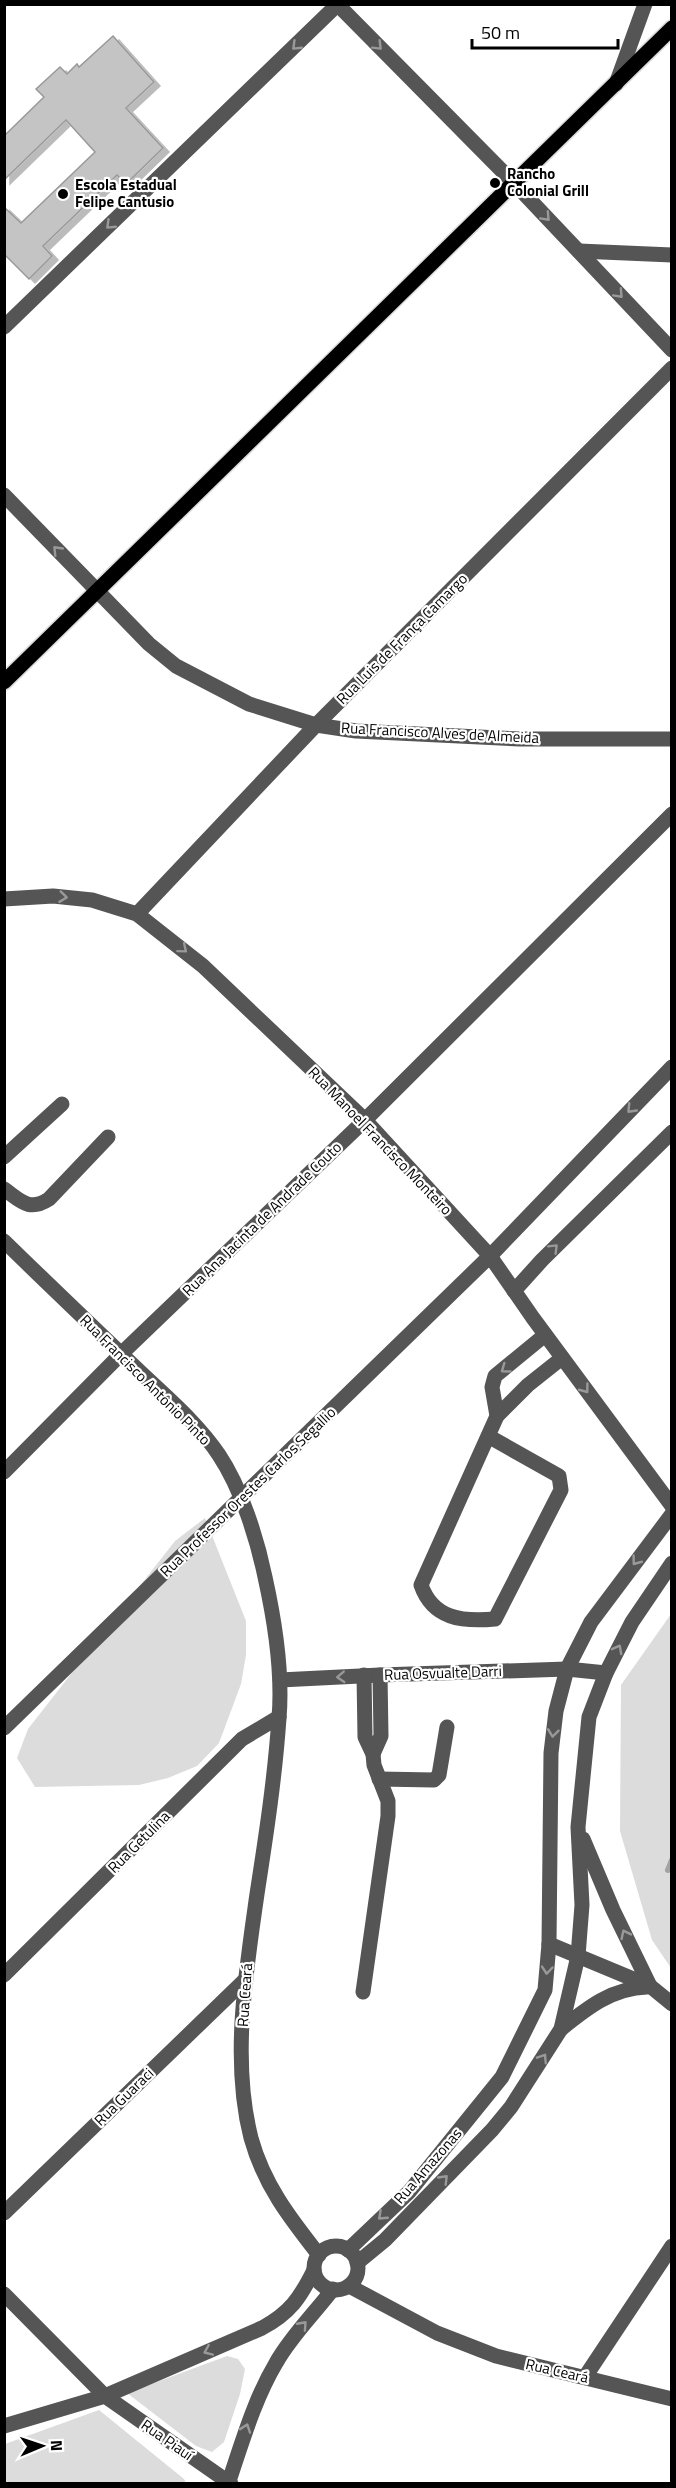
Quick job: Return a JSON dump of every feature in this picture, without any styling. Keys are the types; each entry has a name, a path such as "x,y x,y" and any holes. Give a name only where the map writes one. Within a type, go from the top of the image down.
{"main road":[{"path":"4,682 672,28"}],"street":[{"path":"616,84 645,4"},
{"path":"4,327 338,5 514,183 672,350"},
{"path":"579,251 672,255"},
{"name":"Rua Luis de França Camargo","path":"137,914 316,725 672,368"},
{"name":"Rua Francisco Alves de Almeida","path":"4,495 149,644 176,666 249,704 316,725 356,731 520,740 672,739"},
{"name":"Rua Ana Jacinta de Andrade Couto","path":"4,1472 121,1354 365,1120 672,814"},
{"name":"Rua Manoel Francisco Monteiro","path":"4,900 17,897 53,896 92,900 137,914 203,966 365,1120 490,1256 545,1335 672,1506"},
{"name":"Rua Professor Orestes Carlos Segallio","path":"4,1728 490,1256 672,1067"},
{"path":"4,1157 62,1104"},
{"path":"514,1291 542,1260 672,1132"},
{"path":"4,1189 25,1204 34,1206 42,1203 49,1199 108,1137"},
{"name":"Rua Francisco Antônio Pinto","path":"4,1241 190,1420 219,1455 241,1500 258,1545 272,1609 280,1680 279,1717"},
{"path":"497,1416 492,1387 495,1376 545,1335"},
{"path":"488,1436 559,1476 561,1490 495,1619 470,1620 438,1612 427,1600 421,1585 488,1436 497,1416 528,1384 562,1358"},
{"name":"Rua Amazonas","path":"348,2250 409,2192 502,2077 546,1990 549,1944 551,1753 556,1711 567,1669 591,1622 672,1514"},
{"path":"561,2029 578,1956 582,1905 578,1827 589,1717 606,1673 632,1622 672,1563"},
{"name":"Rua Osvualte Darri","path":"280,1680 567,1669 606,1673"},
{"path":"363,1992 388,1816 388,1801 365,1737 364,1675"},
{"path":"373,1754 381,1736 380,1675"},
{"name":"Rua Getulina","path":"4,1975 242,1739 279,1717"},
{"name":"Rua Ceará","path":"279,1717 262,1861 244,1981 242,2040 244,2087 251,2137 266,2179 317,2262"},
{"path":"379,1779 434,1780 438,1775 447,1727"},
{"path":"578,1827 613,1910 650,1986"},
{"path":"549,1944 650,1986 672,2004"},
{"name":"Rua Guaraci","path":"4,2213 244,1981"},
{"path":"561,2029 599,2000 634,1987 650,1986"},
{"name":"Rua Amazonas","path":"357,2263 385,2240 511,2107 561,2029"},
{"path":"4,2426 105,2396 262,2328 286,2313 301,2297 317,2262 324,2250 334,2246 348,2250 354,2255 357,2263 357,2277 350,2286 339,2290 327,2288 318,2281 317,2262"},
{"path":"585,2377 672,2246"},
{"name":"Rua Ceará","path":"350,2286 437,2333 486,2352 672,2399"},
{"path":"229,2483 251,2414 275,2363 296,2333 333,2289"},
{"name":"Rua Piauí","path":"4,2294 105,2396 229,2483"}],"shaded area":[{"path":"205,1518 246,1621 246,1655 241,1684 219,1743 197,1766 168,1778 139,1785 35,1787 17,1758 28,1729 175,1541"},
{"path":"671,1614 671,1968 652,1940 620,1831 621,1685"},
{"path":"227,2356 238,2359 245,2369 240,2394 224,2442 212,2452 196,2446 127,2393"},
{"path":"99,2410 186,2483 5,2483 5,2444"}],"building":[{"path":"113,36 154,82 126,108 163,148 126,184 117,175 43,246 52,256 29,279 4,254 4,207 21,223 95,152 66,120 4,180 4,136 44,97 36,89 60,67 67,74 77,64 79,67"}],"waterway":[{"path":"668,1870 672,1860"}],"place":[{"name":"Rancho Colonial Grill","path":"495,183"},
{"name":"Escola Estadual Felipe Cantusio","path":"63,194"}]}
